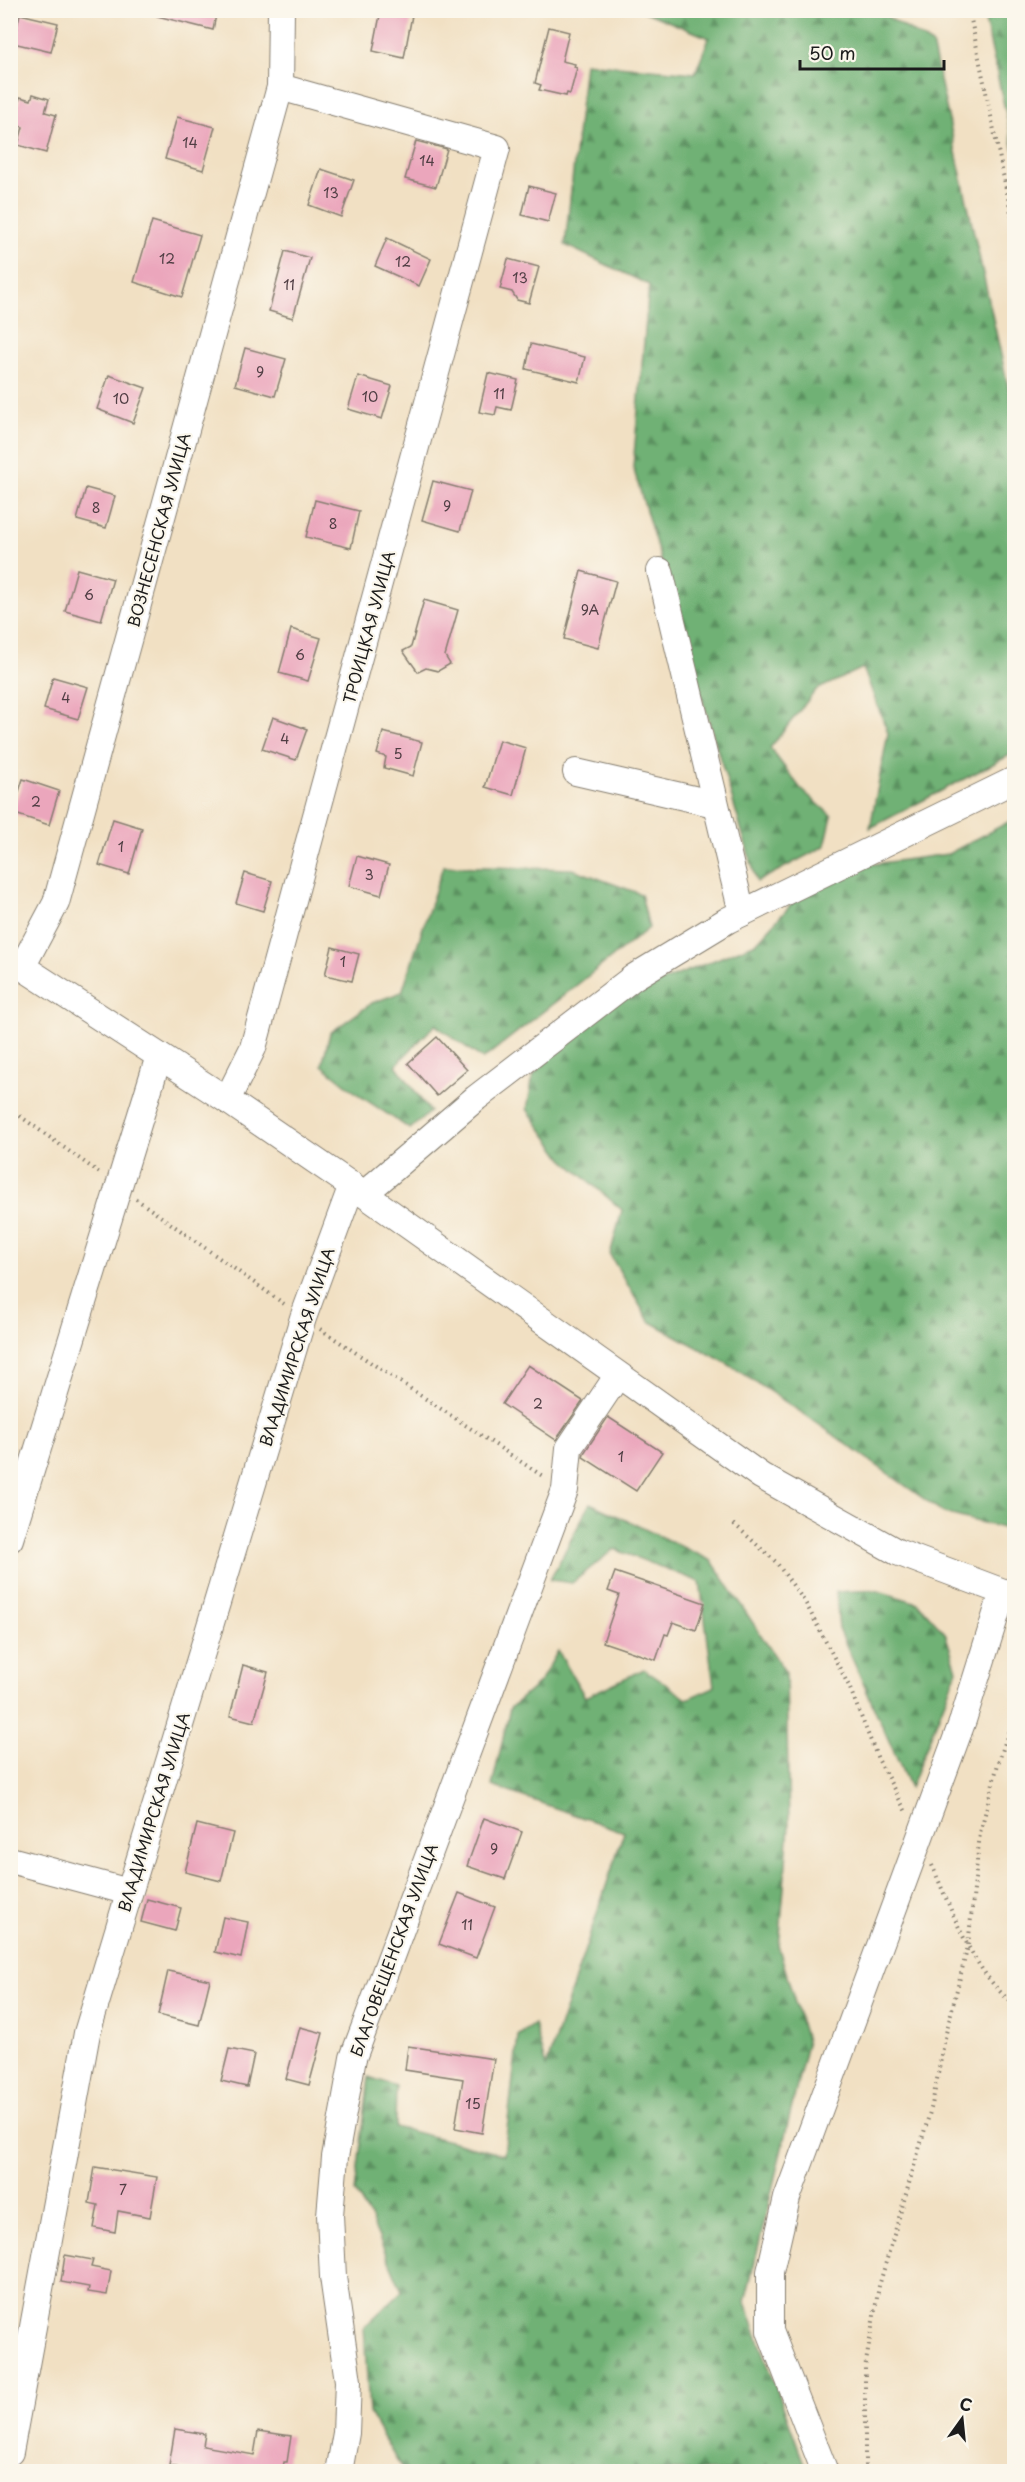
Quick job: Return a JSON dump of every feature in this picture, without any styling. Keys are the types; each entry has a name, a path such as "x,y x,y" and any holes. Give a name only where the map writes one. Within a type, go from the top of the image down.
{"street":[{"name":"ВОЗНЕСЕНСКАЯ УЛИЦА","path":"16,963 56,903 280,87 281,10"},
{"name":"ТРОИЦКАЯ УЛИЦА","path":"227,1100 253,1048 497,148 280,87"},
{"path":"660,571 742,913"},
{"path":"576,772 716,804"},
{"path":"358,1190 634,977 742,913 1014,780"},
{"path":"16,963 227,1100 358,1190 761,1476 897,1552 1009,1594 787,2198 770,2272 770,2331 825,2472"},
{"path":"10,1539 159,1056"},
{"name":"ВЛАДИМИРСКАЯ УЛИЦА","path":"10,2452 87,2033 303,1318 358,1190"},
{"name":"БЛАГОВЕЩЕНСКАЯ УЛИЦА","path":"339,2472 346,2433 348,2381 333,2277 330,2215 335,2157 353,2058 565,1490 569,1448 618,1375"},
{"path":"10,1860 129,1892"}],"path":[{"path":"969,10 1014,227"},
{"path":"734,1524 776,1562 805,1602 849,1686 878,1758 920,1838 968,1946 1003,1995 1014,2004"},
{"path":"865,2472 865,2368 879,2286 932,2105 946,2033 968,1946 980,1833 998,1764 1014,1715"}],"green space":[{"path":"643,11 878,11 932,44 1014,413 1014,753 870,828 888,733 863,668 816,690 770,748 801,789 832,816 825,846 757,882 633,467 649,285 565,245 585,63 695,73 709,38"},
{"path":"983,11 1014,11 1014,150"},
{"path":"1014,819 1014,1531 944,1513 804,1414 728,1364 649,1321 610,1255 622,1210 563,1159 527,1109 533,1076 561,1043 575,1017 756,943 822,871 948,854"},
{"path":"443,866 573,869 641,894 649,928 483,1059 435,1025 396,1065 430,1112 410,1129 360,1096 322,1065 330,1033 372,1003 402,992"},
{"path":"590,1503 712,1561 786,1673 789,1826 779,1948 807,2044 745,2302 807,2471 403,2471 369,2413 364,2327 402,2291 370,2217 355,2192 369,2077 396,2086 395,2127 504,2155 518,2036 534,2024 546,2067 624,1832 492,1786 510,1708 540,1682 558,1651 585,1697 644,1669 687,1699 714,1687 700,1582 614,1549 572,1583 550,1580"},
{"path":"875,1590 918,1603 945,1633 957,1670 910,1788 839,1629 836,1592"}],"building":[{"path":"158,10 217,10 213,30 157,16"},
{"path":"381,10 413,10 404,58 373,51"},
{"path":"20,14 58,23 51,52 13,43"},
{"path":"549,27 569,32 562,61 575,64 574,67 577,68 570,94 567,93 566,96 539,90 541,85 535,83"},
{"path":"33,94 49,99 45,112 56,115 46,153 18,145 23,127 13,124 20,97 31,100"},
{"path":"177,117 215,127 203,170 165,159"},
{"path":"416,141 447,149 436,187 405,179"},
{"path":"321,169 354,180 341,217 309,205"},
{"path":"529,186 556,193 548,222 522,215"},
{"path":"152,221 200,235 182,297 134,282"},
{"path":"387,238 431,259 419,286 375,266"},
{"path":"285,251 310,258 293,318 269,311"},
{"path":"508,259 539,267 529,303 517,300 512,292 500,289"},
{"path":"531,344 585,357 579,382 526,369"},
{"path":"245,348 286,359 275,396 235,385"},
{"path":"488,373 518,380 511,410 497,407 495,415 479,412"},
{"path":"109,375 146,388 133,423 97,409"},
{"path":"358,376 392,386 382,419 348,409"},
{"path":"433,481 471,491 460,531 422,520"},
{"path":"86,488 115,496 106,528 77,520"},
{"path":"315,500 359,511 351,548 306,537"},
{"path":"77,569 113,579 101,621 65,611"},
{"path":"581,571 616,581 598,648 564,639"},
{"path":"424,600 458,610 445,656 450,664 438,671 426,668 418,672 403,651 411,647"},
{"path":"291,629 321,638 308,681 279,673"},
{"path":"53,677 88,687 78,719 44,709"},
{"path":"273,717 307,729 296,760 262,749"},
{"path":"383,732 422,742 413,776 384,768 386,757 377,754"},
{"path":"499,740 526,748 513,795 485,787"},
{"path":"23,779 59,791 49,825 12,813"},
{"path":"113,819 142,828 129,874 99,865"},
{"path":"357,856 389,865 381,895 349,886"},
{"path":"245,873 272,881 263,911 236,903"},
{"path":"332,947 359,954 352,981 325,975"},
{"path":"437,1037 467,1070 437,1096 408,1063"},
{"path":"528,1365 583,1401 556,1440 502,1404"},
{"path":"608,1417 662,1452 636,1491 583,1457"},
{"path":"615,1572 705,1603 696,1630 673,1622 668,1635 665,1634 656,1660 603,1642 619,1595 608,1591"},
{"path":"243,1665 268,1672 254,1722 230,1716"},
{"path":"484,1818 522,1832 505,1879 467,1866"},
{"path":"197,1824 233,1833 221,1881 185,1872"},
{"path":"459,1893 495,1907 476,1958 439,1944"},
{"path":"147,1899 181,1908 175,1931 141,1922"},
{"path":"223,1917 248,1922 241,1958 215,1952"},
{"path":"168,1971 210,1980 199,2025 158,2015"},
{"path":"300,2027 323,2033 309,2085 286,2079"},
{"path":"408,2046 494,2059 482,2133 455,2128 463,2079 405,2070"},
{"path":"229,2049 254,2054 247,2087 221,2081"},
{"path":"95,2167 157,2177 150,2217 118,2211 115,2232 94,2228 98,2205 89,2203"},
{"path":"65,2255 93,2260 91,2267 111,2271 107,2295 88,2292 89,2287 61,2282"},
{"path":"175,2429 205,2434 203,2446 254,2455 258,2431 291,2436 287,2462 284,2462 282,2472 205,2472 169,2466"}]}
